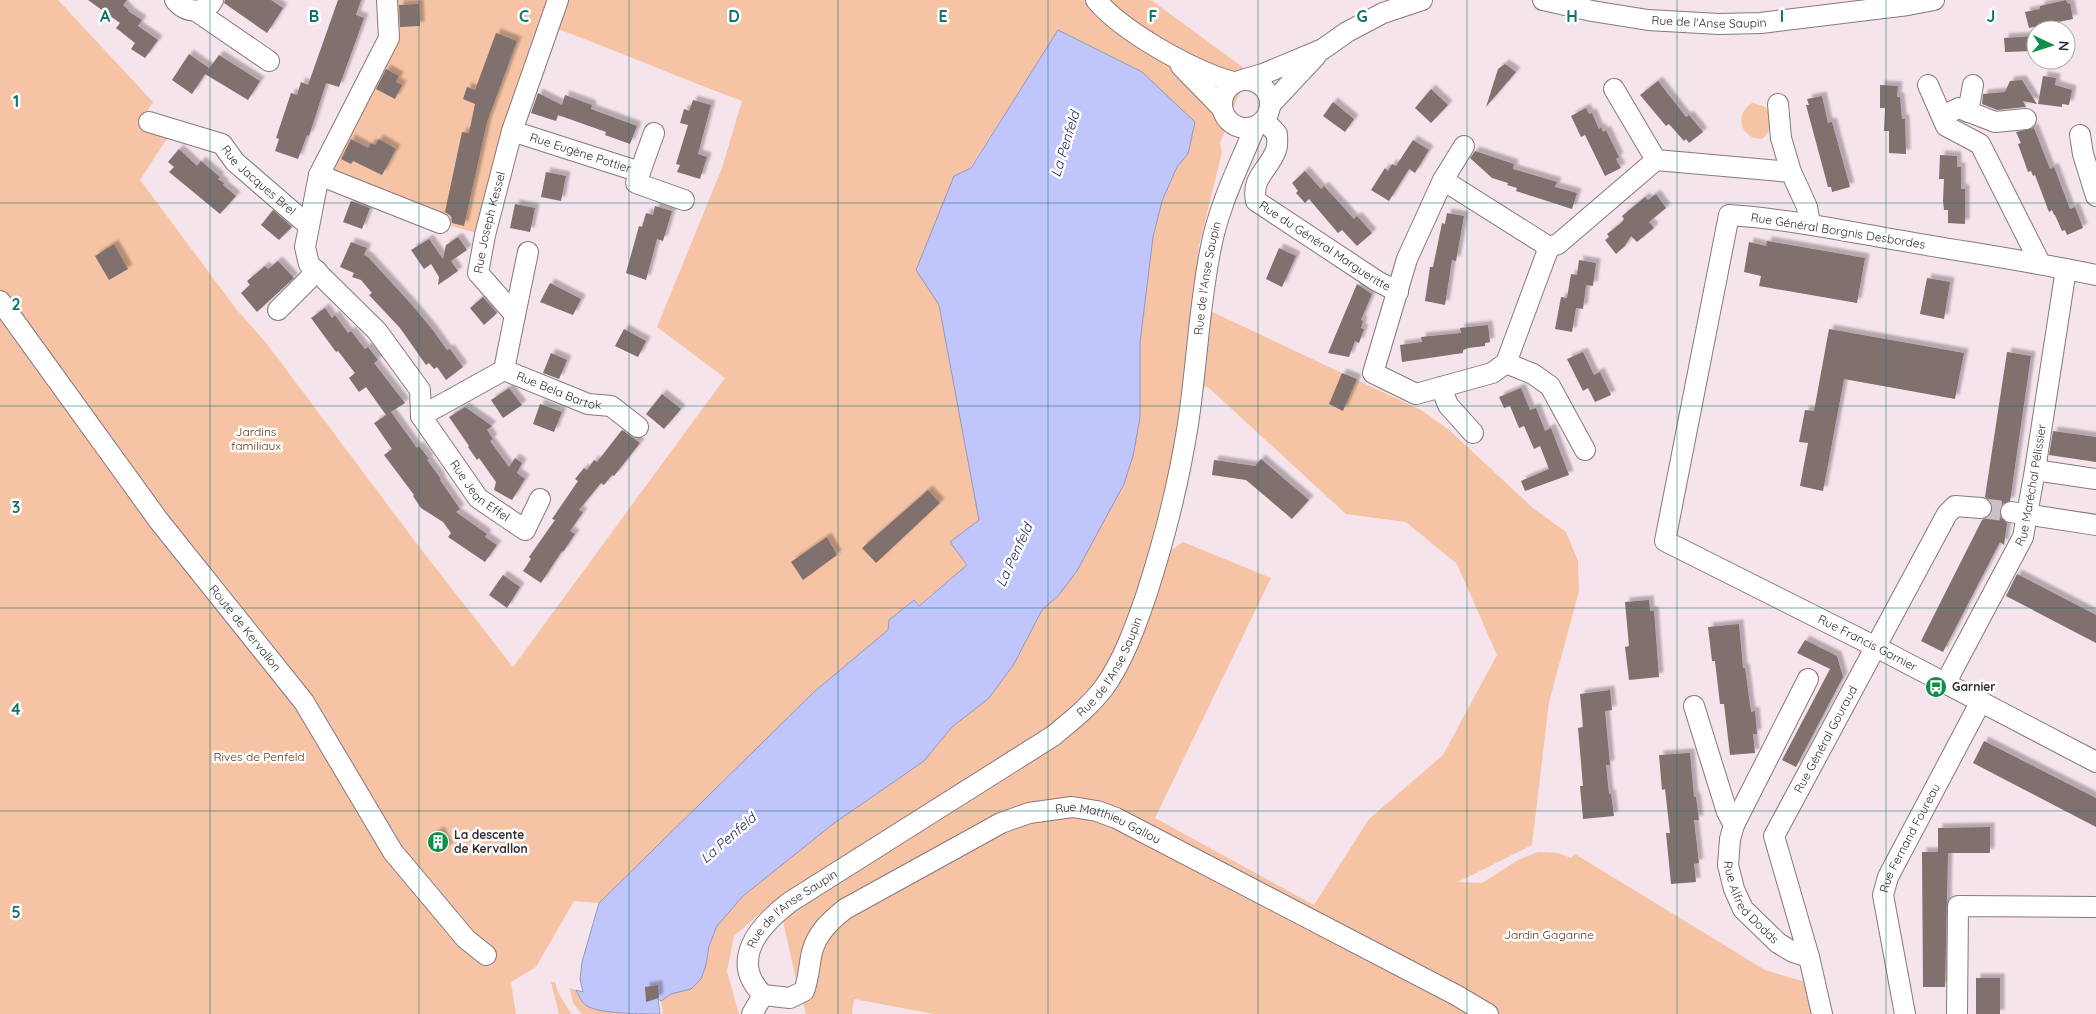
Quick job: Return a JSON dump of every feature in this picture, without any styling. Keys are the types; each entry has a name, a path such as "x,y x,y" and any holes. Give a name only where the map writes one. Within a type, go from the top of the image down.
{"street":[{"path":"175,0 180,6 196,11 269,61"},
{"path":"196,11 209,7 213,0"},
{"path":"387,0 389,38 319,175 305,247 309,264 377,331 420,390 422,416 504,370 528,252"},
{"name":"Rue Joseph Kessel","path":"514,315 478,273 485,235 512,130 558,0"},
{"path":"1096,0 1117,20 1170,54 1208,74 1261,84 1269,97 1263,117 1243,128 1225,114 1170,54"},
{"name":"Rue de l'Anse Saupin","path":"1239,81 1263,74 1323,49 1347,32 1383,14 1422,0"},
{"name":"Rue de l'Anse Saupin","path":"1543,0 1592,11 1648,20 1727,24 1761,23 1908,5 1934,0"},
{"name":"Rue de l'Anse Saupin","path":"763,995 751,980 748,956 752,943 773,915 790,902 1053,736 1086,709 1104,687 1119,662 1139,616 1162,545 1178,484 1188,422 1210,247 1218,217 1235,172 1263,117 1323,49"},
{"path":"1225,114 1225,91 1239,81"},
{"path":"1928,85 1946,126 1980,144 2040,263"},
{"path":"1968,112 1973,86"},
{"path":"1614,89 1656,160"},
{"path":"1778,104 1782,138 1791,172 1807,207 1810,224"},
{"path":"1944,121 1948,113 1958,108 1995,122 2026,119"},
{"name":"Rue de l'Anse Saupin","path":"1225,114 1235,172"},
{"name":"Rue du Général Margueritte","path":"1263,117 1277,134 1277,150 1258,179 1254,191 1256,201 1377,281 1398,292"},
{"name":"Rue Jacques Brel","path":"149,122 222,144 235,162 308,225"},
{"name":"Rue Eugène Pottier","path":"512,130 640,172 654,132"},
{"path":"2080,135 2083,154 2096,196"},
{"name":"Rue du Général Margueritte","path":"1464,146 1443,180 1408,259 1373,374 1416,394 1492,373 1506,364"},
{"path":"1549,247 1558,244 1656,160 1791,172"},
{"path":"640,172 636,183 684,200"},
{"path":"319,175 440,223"},
{"path":"1443,180 1549,247"},
{"name":"Rue Général Borgnis Desbordes","path":"1665,542 1729,215 1810,224 2096,274"},
{"path":"1549,247 1506,364 1533,374 1550,386 1586,450"},
{"name":"Rue Maréchal Pélissier","path":"1945,684 2022,537 2019,514 2035,470 2066,269"},
{"path":"278,310 317,271"},
{"name":"Route de Kervallon","path":"0,301 159,521 304,702 393,852 466,939 486,955"},
{"name":"Rue Bela Bartok","path":"504,370 588,404 611,406 638,428"},
{"path":"1441,387 1448,405 1473,433"},
{"name":"Rue Jean Effel","path":"422,416 478,498 525,530 540,499"},
{"path":"2035,470 2096,479"},
{"name":"Rue Général Gouraud","path":"1822,1014 1809,957 1774,836 1947,514 1956,506 1981,508"},
{"path":"2019,514 2096,525"},
{"name":"Rue Francis Garnier","path":"1665,542 1876,647 2096,762"},
{"name":"Rue Alfred Dodds","path":"1808,679 1734,825 1730,839 1728,865 1742,910 1778,943 1793,952 1809,957"},
{"name":"Rue Fernand Foureau","path":"1905,1014 1883,895 1888,877 1980,703"},
{"path":"1694,706 1727,812 1734,825"},
{"name":"Rue Matthieu Gallou","path":"763,995 790,998 804,991 810,972 812,952 819,937 828,922 845,909 1001,823 1029,813 1072,807 1097,811 1116,818 1456,995 1488,1014"},
{"path":"1958,1014 1958,906 2096,907"},
{"path":"752,1014 763,995"}],"green space":[{"name":"Rives de Penfeld","path":"0,0 58,0 153,102 144,116 168,137 140,180 237,310 267,344 420,548 513,667 725,378 657,327 722,168 742,101 558,29 568,0 1151,0 1248,71 1220,143 1222,152 1199,246 1193,303 1421,410 1448,429 1533,508 1566,532 1578,561 1579,591 1549,702 1532,845 1458,882 1482,883 1518,860 1538,852 1558,853 1571,858 1575,854 1765,970 1805,982 1815,1014 934,1014 854,999 852,1014 806,1014 796,980 778,898 734,936 727,971 739,1014 663,1014 661,1001 671,993 691,989 706,965 709,946 717,926 743,896 833,824 924,761 952,727 989,698 1014,664 1042,610 1058,596 1077,571 1099,527 1140,418 1140,343 1153,237 1162,201 1177,167 1188,154 1195,122 1058,30 970,168 954,176 916,270 939,305 979,520 950,542 967,565 918,606 913,600 889,620 888,630 815,691 599,903 574,901 536,967 511,982 516,1014 0,1014","holes":["1183,379 1209,388 1346,514 1406,522 1457,564 1497,655 1443,755 1369,819 1314,905 1155,818 1271,578 1183,542 1144,569 1172,460"]},
{"path":"394,0 549,0 503,124 477,233 440,223 326,173"},
{"path":"1752,103 1765,107 1771,115 1771,128 1762,139 1749,135 1744,131 1742,125 1743,113"},
{"path":"551,982 555,982 558,992 571,1014 559,1014"},
{"path":"570,988 576,990 580,998 591,1007 625,1014 582,1014 573,1003"}],"water":[{"name":"La Penfeld","path":"1058,30 1142,72 1195,122 1188,154 1177,167 1162,201 1153,237 1140,343 1140,418 1133,456 1124,484 1077,571 1058,596 1042,610 1014,664 989,698 952,727 924,761 833,824 743,896 717,926 709,946 706,965 701,979 691,989 671,994 661,1001 658,999 660,1014 633,1014 593,1009 582,1001 576,990 583,992 580,979 582,962 599,903 815,691 888,630 889,620 914,600 919,606 967,565 950,542 979,520 939,305 916,270 954,176 971,168"}],"building":[{"path":"88,0 127,0 123,5 128,11 142,20 138,26 158,40 145,58 131,49 135,43 116,28 120,23"},
{"path":"225,0 271,0 283,8 267,33 224,3"},
{"path":"338,0 361,0 356,15 364,18 339,87 326,83 309,136 307,135 298,159 275,151 279,139 276,138 291,93 297,95 301,82 308,85"},
{"path":"2066,0 2068,4 2070,3 2073,19 2027,20 2025,12 2040,9 2040,6"},
{"path":"419,4 420,26 400,27 399,5"},
{"path":"496,33 517,41 487,122 464,226 452,223 451,216 445,212 462,132 469,133 475,104 463,99 467,87 475,90"},
{"path":"2026,37 2026,51 2005,52 2004,38"},
{"path":"189,54 209,68 192,94 172,80"},
{"path":"219,55 260,81 248,100 205,74"},
{"path":"1505,64 1516,72 1486,107 1498,69"},
{"path":"386,69 399,76 396,82 402,85 395,99 376,89"},
{"path":"2043,76 2056,78 2055,85 2072,90 2069,105 2062,104 2062,107 2038,104"},
{"path":"2022,80 2037,104 2023,101 2026,107 1997,110 1982,104 1983,94 2005,92 2010,81"},
{"path":"1658,81 1686,117 1689,115 1703,132 1689,143 1686,139 1684,141 1669,124 1666,126 1640,95"},
{"path":"1880,85 1898,86 1897,97 1900,97 1902,119 1905,119 1906,154 1889,153 1889,131 1884,131 1885,108 1880,108"},
{"path":"1431,89 1448,105 1431,123 1415,108"},
{"path":"538,93 562,105 565,95 592,105 591,109 637,126 630,144 605,135 606,132 558,115 556,121 531,113"},
{"path":"1822,96 1828,123 1832,122 1850,187 1832,192 1831,187 1828,187 1806,105 1809,105 1807,99"},
{"path":"693,100 711,105 698,154 707,157 700,179 677,172 680,165 676,164 688,125 680,123 684,109 689,111"},
{"path":"1333,102 1354,119 1345,132 1323,116"},
{"path":"1586,108 1589,114 1592,113 1599,129 1601,127 1603,132 1606,130 1619,157 1616,159 1621,168 1605,176 1585,135 1581,137 1571,116"},
{"path":"2034,128 2050,169 2054,167 2070,209 2075,207 2083,228 2067,235 2065,230 2062,231 2052,210 2049,212 2035,175 2033,176 2031,171 2028,172 2018,144 2021,143 2016,132"},
{"path":"351,139 368,148 371,143 375,145 379,139 396,149 382,175 353,161 351,164 341,159"},
{"path":"1413,140 1429,150 1415,173 1409,169 1389,201 1371,190 1385,168 1388,171 1392,164 1396,166"},
{"path":"179,149 197,166 201,161 220,177 218,179 224,183 223,185 236,196 220,214 169,172 174,167 168,162"},
{"path":"1475,151 1514,164 1513,169 1557,182 1555,187 1577,193 1572,209 1516,191 1517,188 1507,185 1508,183 1492,178 1470,158"},
{"path":"1940,155 1957,156 1957,167 1961,167 1961,189 1965,189 1965,224 1948,223 1948,210 1944,210 1943,201 1944,179 1939,179"},
{"path":"1305,171 1321,189 1324,186 1354,219 1357,216 1372,233 1357,246 1342,230 1338,233 1309,199 1305,203 1296,193 1298,191 1292,183"},
{"path":"546,172 566,176 561,201 541,197"},
{"path":"1656,194 1666,208 1649,222 1654,228 1637,242 1631,236 1625,246 1616,254 1605,240 1609,237 1607,234 1621,223 1624,219 1622,216 1645,197 1648,200"},
{"path":"351,201 370,208 362,229 343,222"},
{"path":"515,204 535,208 530,232 510,228"},
{"path":"655,206 672,211 663,241 657,239 646,280 626,273 639,226 642,227 646,213 653,215"},
{"path":"273,210 292,227 279,240 261,225"},
{"path":"1447,213 1464,216 1456,261 1452,260 1445,305 1425,301 1430,267 1433,267 1442,223 1445,224"},
{"path":"458,237 467,250 451,261 458,271 438,285 439,277 431,264 424,269 411,250 429,239 443,259 446,245"},
{"path":"1767,241 1865,258 1857,303 1759,286 1761,276 1744,272 1749,242 1766,246"},
{"path":"351,242 367,248 364,255 368,257 412,305 447,350 450,349 463,367 446,380 437,367 434,369 429,363 426,365 400,328 369,295 372,293 361,280 352,277 354,273 340,267"},
{"path":"114,244 128,269 109,280 95,256"},
{"path":"1279,248 1296,256 1282,287 1266,279"},
{"path":"1579,260 1596,263 1593,286 1586,285 1583,309 1576,308 1572,332 1555,329 1561,297 1567,298 1571,274 1577,275"},
{"path":"278,261 294,278 257,312 241,293 250,285 247,281 265,266 268,269"},
{"path":"1927,278 1950,282 1944,319 1920,314"},
{"path":"550,283 581,299 573,315 540,302"},
{"path":"1357,284 1372,294 1361,320 1363,321 1361,328 1364,329 1359,343 1355,341 1349,357 1328,353"},
{"path":"483,297 497,313 484,325 470,308"},
{"path":"325,308 332,318 335,315 348,333 351,331 365,349 368,347 378,360 374,363 405,403 386,415 366,387 359,392 349,378 355,373 338,351 336,352 311,318"},
{"path":"1488,325 1490,342 1485,343 1485,346 1468,348 1463,350 1463,353 1402,362 1400,345 1422,342 1421,337 1461,333 1460,328"},
{"path":"624,329 646,341 638,357 615,346"},
{"path":"1829,329 1964,353 1955,399 1844,379 1823,491 1800,486 1808,443 1799,442 1805,410 1814,411"},
{"path":"1583,352 1594,375 1600,372 1611,395 1595,402 1588,388 1583,391 1567,359"},
{"path":"2007,352 2031,356 2010,501 2002,504 1999,511 2000,517 2007,523 2004,545 2000,542 1943,652 1921,641 1982,520 1990,515 1993,509 1991,502 1985,497"},
{"path":"551,353 567,360 559,379 543,373"},
{"path":"1342,373 1357,379 1343,411 1329,404"},
{"path":"509,388 522,405 503,418 491,400"},
{"path":"1521,388 1530,410 1536,408 1545,431 1551,428 1569,475 1525,491 1521,481 1549,469 1540,446 1534,449 1524,426 1519,428 1510,406 1504,408 1499,397"},
{"path":"662,394 681,409 664,429 646,414"},
{"path":"540,404 562,412 554,432 533,424"},
{"path":"465,407 492,426 487,430 493,439 490,441 509,467 515,458 522,463 517,473 525,479 512,500 494,490 496,482 479,458 477,460 449,417"},
{"path":"391,412 417,448 419,446 429,459 427,460 460,509 456,512 487,534 485,537 497,545 485,562 448,537 451,533 443,522 421,508 414,495 384,455 392,449 374,423"},
{"path":"622,430 640,443 614,476 612,475 604,485 601,483 579,510 583,512 570,531 575,534 541,583 523,571 531,559 529,557 555,520 552,519 578,481 575,479 584,468 587,470 594,460 597,462"},
{"path":"2053,431 2096,437 2096,462 2049,455"},
{"path":"1261,459 1309,500 1292,519 1246,480 1212,475 1214,460 1255,466"},
{"path":"928,490 940,503 876,563 862,548"},
{"path":"827,537 837,555 803,580 791,562"},
{"path":"2017,574 2096,615 2096,643 2006,596"},
{"path":"503,575 520,587 507,608 489,595"},
{"path":"1649,600 1650,611 1654,611 1659,677 1629,680 1625,647 1629,646 1625,602"},
{"path":"1739,624 1743,668 1745,668 1751,712 1755,711 1757,734 1753,734 1755,753 1730,755 1724,704 1720,704 1715,661 1712,661 1708,627"},
{"path":"1805,640 1837,656 1843,677 1796,767 1782,760 1830,669 1797,653"},
{"path":"1610,690 1612,710 1605,711 1610,765 1606,765 1609,794 1611,794 1614,816 1583,819 1580,786 1583,786 1578,728 1583,727 1580,694"},
{"path":"1984,741 2096,798 2096,827 1973,763"},
{"path":"1690,753 1694,797 1696,797 1699,820 1694,820 1699,863 1694,864 1696,882 1671,884 1666,833 1670,833 1665,789 1662,790 1659,755"},
{"path":"1990,827 1990,853 1948,853 1945,987 1923,987 1922,852 1938,852 1938,828"},
{"name":"La descente de Kervallon","path":"440,831 448,847 437,854 428,838"},
{"path":"1976,978 2000,978 2000,1014 1976,1014"},
{"path":"658,985 659,998 646,1002 645,987"}],"tunnel":[{"path":"1981,508 2011,512"}],"place":[{"name":"Garnier","path":"1936,687"},
{"name":"La descente de Kervallon","path":"438,842"}],"park label":[{"name":"Jardins familiaux","path":"256,439"},
{"name":"Jardin Gagarine","path":"1549,935"}]}
